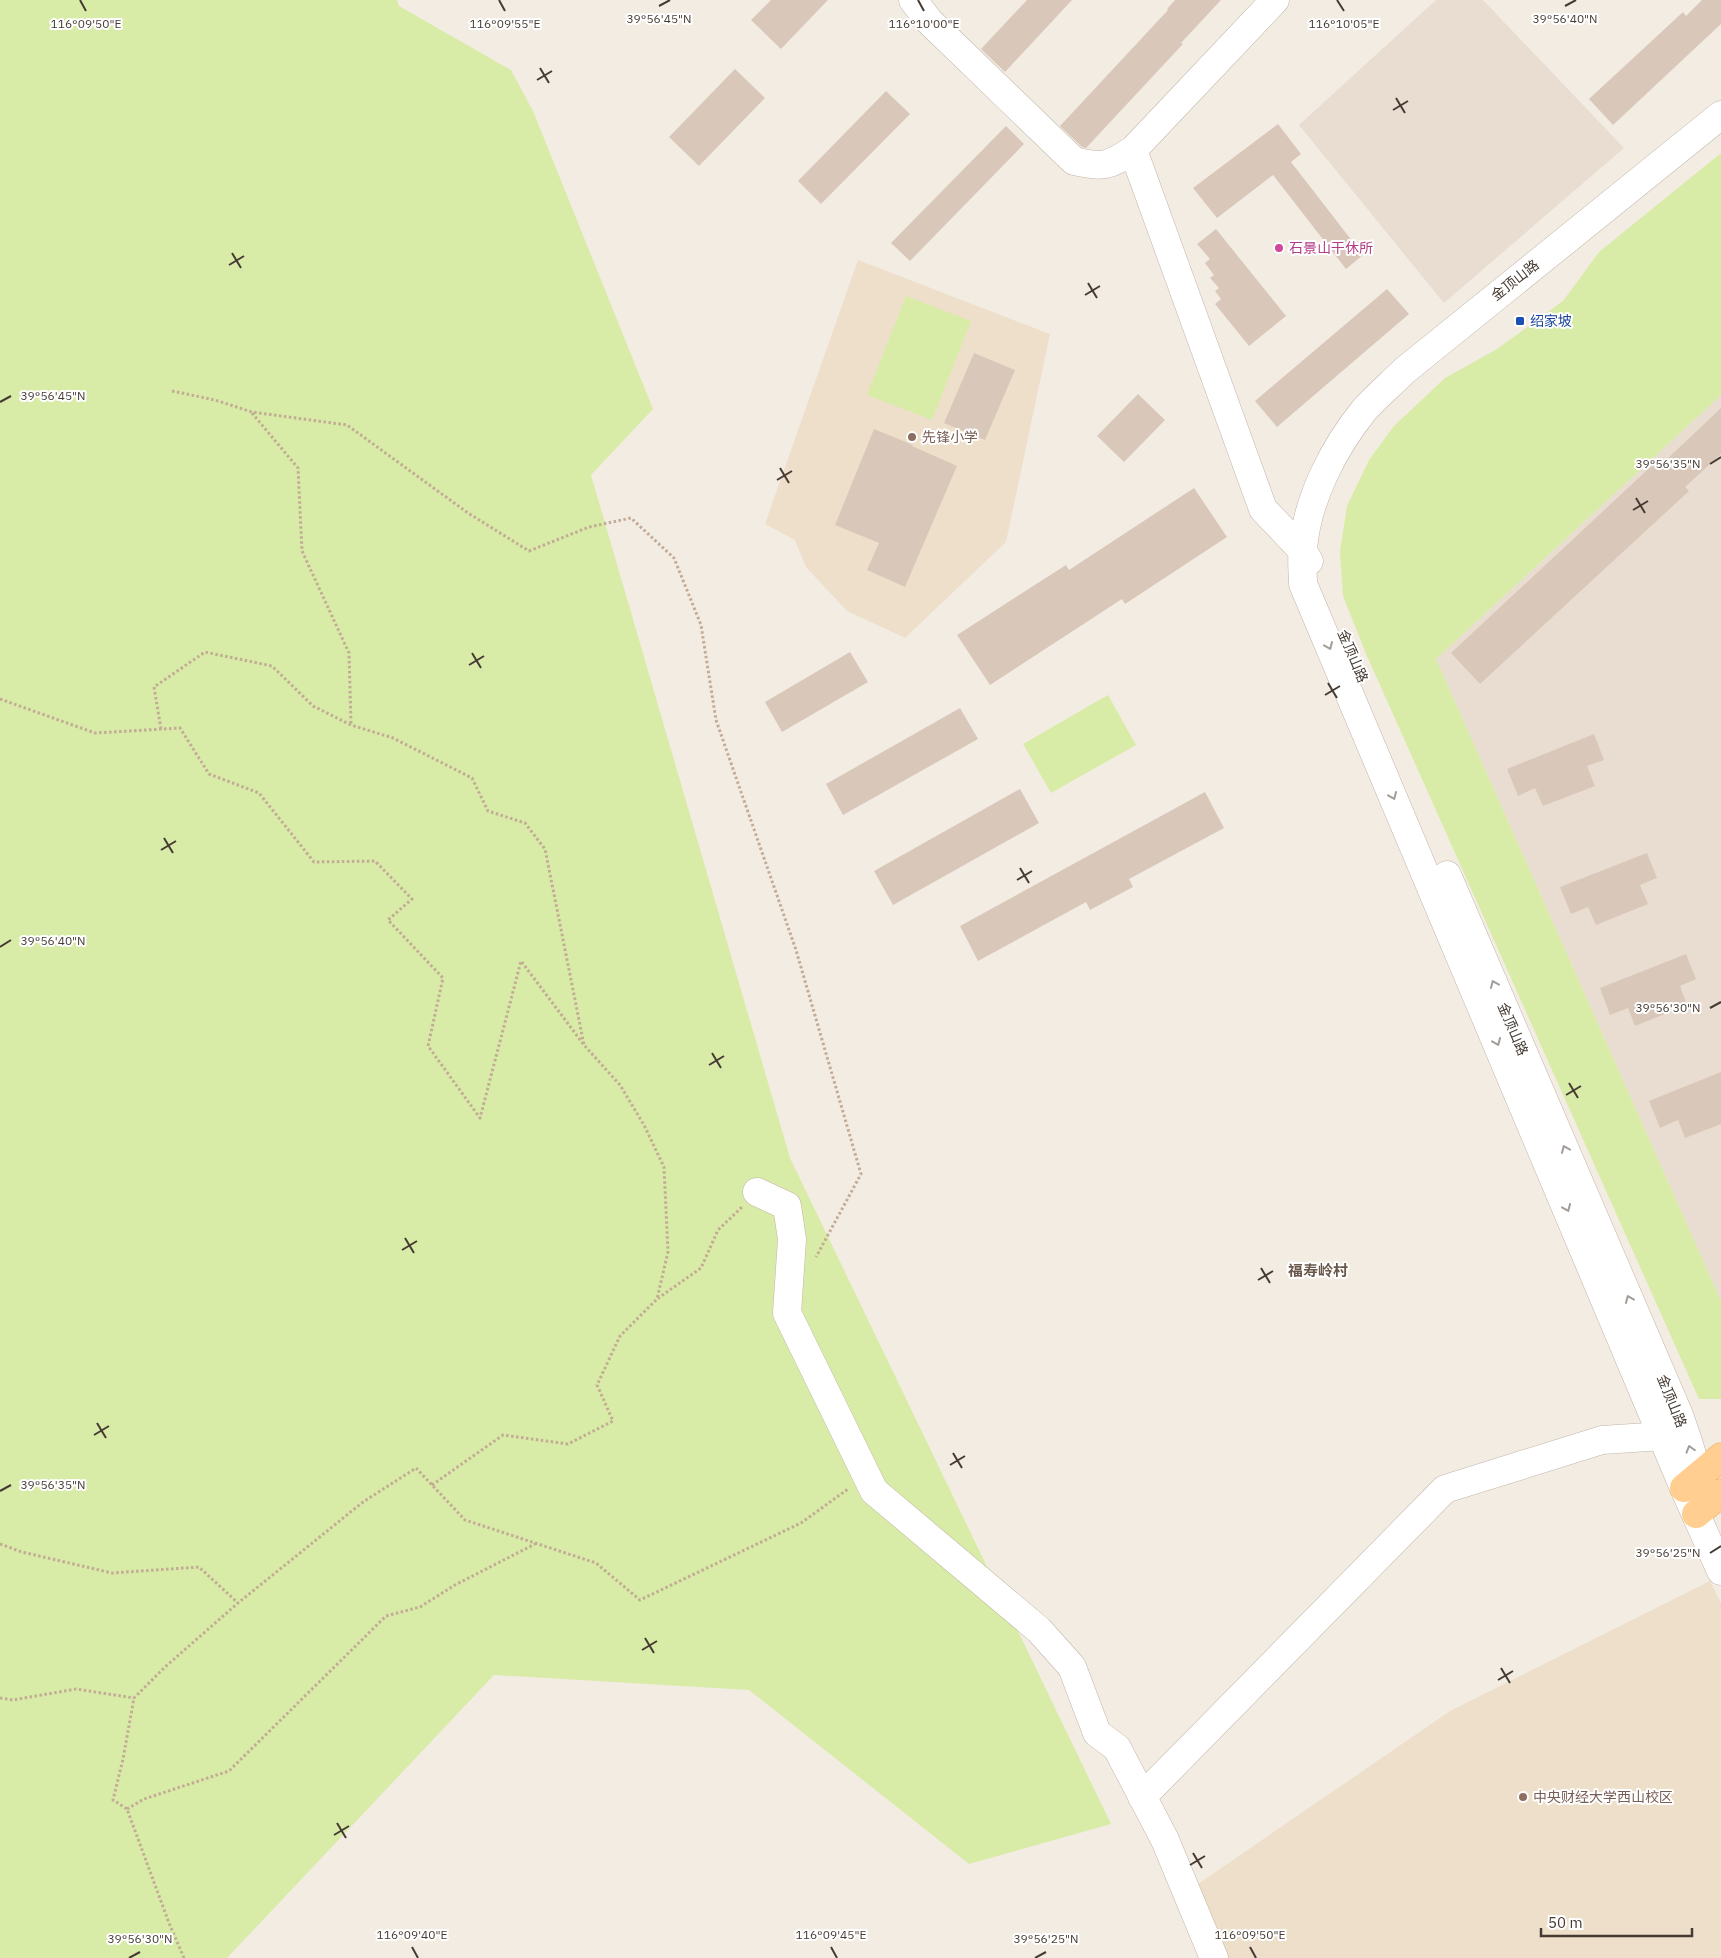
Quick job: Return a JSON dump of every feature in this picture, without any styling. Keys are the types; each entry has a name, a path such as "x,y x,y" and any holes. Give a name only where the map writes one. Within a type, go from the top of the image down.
{"main road":[{"path":"1691,1482 1721,1456"},
{"path":"1696,1514 1721,1492"}],"street":[{"path":"913,0 929,21 1074,161 1094,166 1114,162 1133,150 1275,0"},
{"name":"金顶山路","path":"1691,1482 1663,1436 1303,584 1302,550 1311,508 1323,479 1338,448 1355,422 1373,402 1404,371 1484,304 1721,115"},
{"path":"1133,150 1263,509 1302,550"},
{"name":"金顶山路","path":"1302,550 1324,589 1675,1406 1690,1444 1691,1482 1696,1514 1721,1571"},
{"path":"757,1192 787,1206 792,1239 787,1313 874,1491 1039,1630 1072,1667 1097,1733 1117,1748 1165,1840 1214,1958"},
{"path":"1142,1797 1445,1489 1602,1440 1663,1436"}],"path":[{"path":"172,391 215,400 252,412 348,425 468,513 529,551 589,527 631,518 674,558 701,625 716,720 796,950 861,1174 815,1258"},
{"path":"252,412 298,468 302,551 349,653 351,725"},
{"path":"160,729 154,687 205,652 272,666 313,706 351,725 394,738 472,778 488,812 525,823 545,848 584,1046"},
{"path":"0,698 96,733 180,728 209,774 259,793 314,862 375,861 412,899 388,920 443,978 428,1046 480,1118 521,961 584,1046 620,1085 644,1125 664,1167 668,1252 657,1299"},
{"path":"432,1485 503,1435 568,1444 613,1422 597,1385 620,1336 657,1299 701,1268 718,1230 757,1192"},
{"path":"184,1958 169,1923 127,1809 113,1800 123,1759 134,1698 165,1667 238,1603 363,1502 416,1468 465,1520 596,1563 640,1600 801,1523 867,1476"},
{"path":"0,1544 22,1552 112,1573 199,1567 238,1603"},
{"path":"127,1809 144,1799 229,1771 386,1616 420,1607 455,1585 536,1544"},
{"path":"0,1698 13,1700 76,1689 134,1698"}],"shaded area":[{"path":"1436,0 1483,0 1624,148 1444,303 1299,125"},
{"name":"先锋小学","path":"858,260 1050,334 1006,542 905,638 847,611 806,567 795,540 765,524"},
{"path":"1721,395 1721,1301 1436,659"},
{"name":"中央财经大学西山校区","path":"1710,1581 1721,1603 1721,1958 1227,1958 1198,1884 1450,1711"}],"green space":[{"path":"0,0 397,0 399,6 511,70 533,111 653,409 591,475 790,1158 1111,1824 969,1864 749,1690 494,1675 227,1958 0,1958"},
{"path":"1721,153 1721,395 1436,659 1721,1301 1721,1399 1699,1399 1367,656 1343,596 1340,551 1347,506 1369,460 1394,426 1445,378 1497,349 1563,301 1599,252"},
{"path":"906,296 971,321 932,420 867,395"},
{"path":"1108,695 1136,745 1051,793 1023,744"}],"building":[{"path":"771,0 828,0 781,49 751,20"},
{"path":"1027,0 1072,0 1005,72 981,49"},
{"path":"1175,0 1221,0 1181,43 1183,44 1086,148 1082,147 1060,126 1168,10"},
{"path":"1702,0 1721,0 1721,24 1613,125 1589,99 1683,12 1686,16"},
{"path":"735,69 765,98 699,166 669,137"},
{"path":"886,91 910,114 821,204 798,181"},
{"path":"1278,124 1301,154 1291,162 1363,255 1346,269 1273,175 1217,218 1193,188"},
{"path":"1006,126 1024,144 910,261 891,243"},
{"path":"1216,229 1286,316 1249,346 1215,304 1221,299 1215,291 1219,288 1210,278 1214,275 1205,263 1210,259 1197,244"},
{"path":"1387,289 1409,314 1277,427 1255,401"},
{"path":"974,353 1015,370 985,440 944,423"},
{"path":"1138,394 1165,420 1124,462 1097,436"},
{"path":"1721,408 1721,454 1685,487 1689,491 1480,684 1451,653 1659,459 1663,463"},
{"path":"874,429 957,466 905,587 867,570 879,543 835,525"},
{"path":"1194,488 1227,537 1125,604 1122,599 990,685 957,635 1066,565 1069,570"},
{"path":"850,652 868,682 782,732 765,702"},
{"path":"960,708 978,739 843,815 826,784"},
{"path":"1594,734 1604,760 1587,766 1595,786 1543,806 1535,788 1518,796 1507,769"},
{"path":"1020,789 1039,823 893,905 874,871"},
{"path":"1205,792 1224,828 1129,879 1133,887 1090,910 1086,902 978,961 960,926"},
{"path":"1647,853 1657,878 1640,885 1648,904 1596,925 1588,907 1571,914 1560,887"},
{"path":"1686,954 1696,979 1680,986 1687,1005 1635,1026 1628,1008 1610,1015 1600,988"},
{"path":"1721,1072 1721,1124 1685,1138 1678,1120 1660,1128 1649,1101"}],"place":[{"name":"石景山干休所","path":"1279,248"},
{"name":"绍家坡","path":"1520,321"},
{"name":"先锋小学","path":"912,437"},
{"name":"中央财经大学西山校区","path":"1523,1797"}],"district":[{"name":"福寿岭村","path":"1318,1271"}]}
